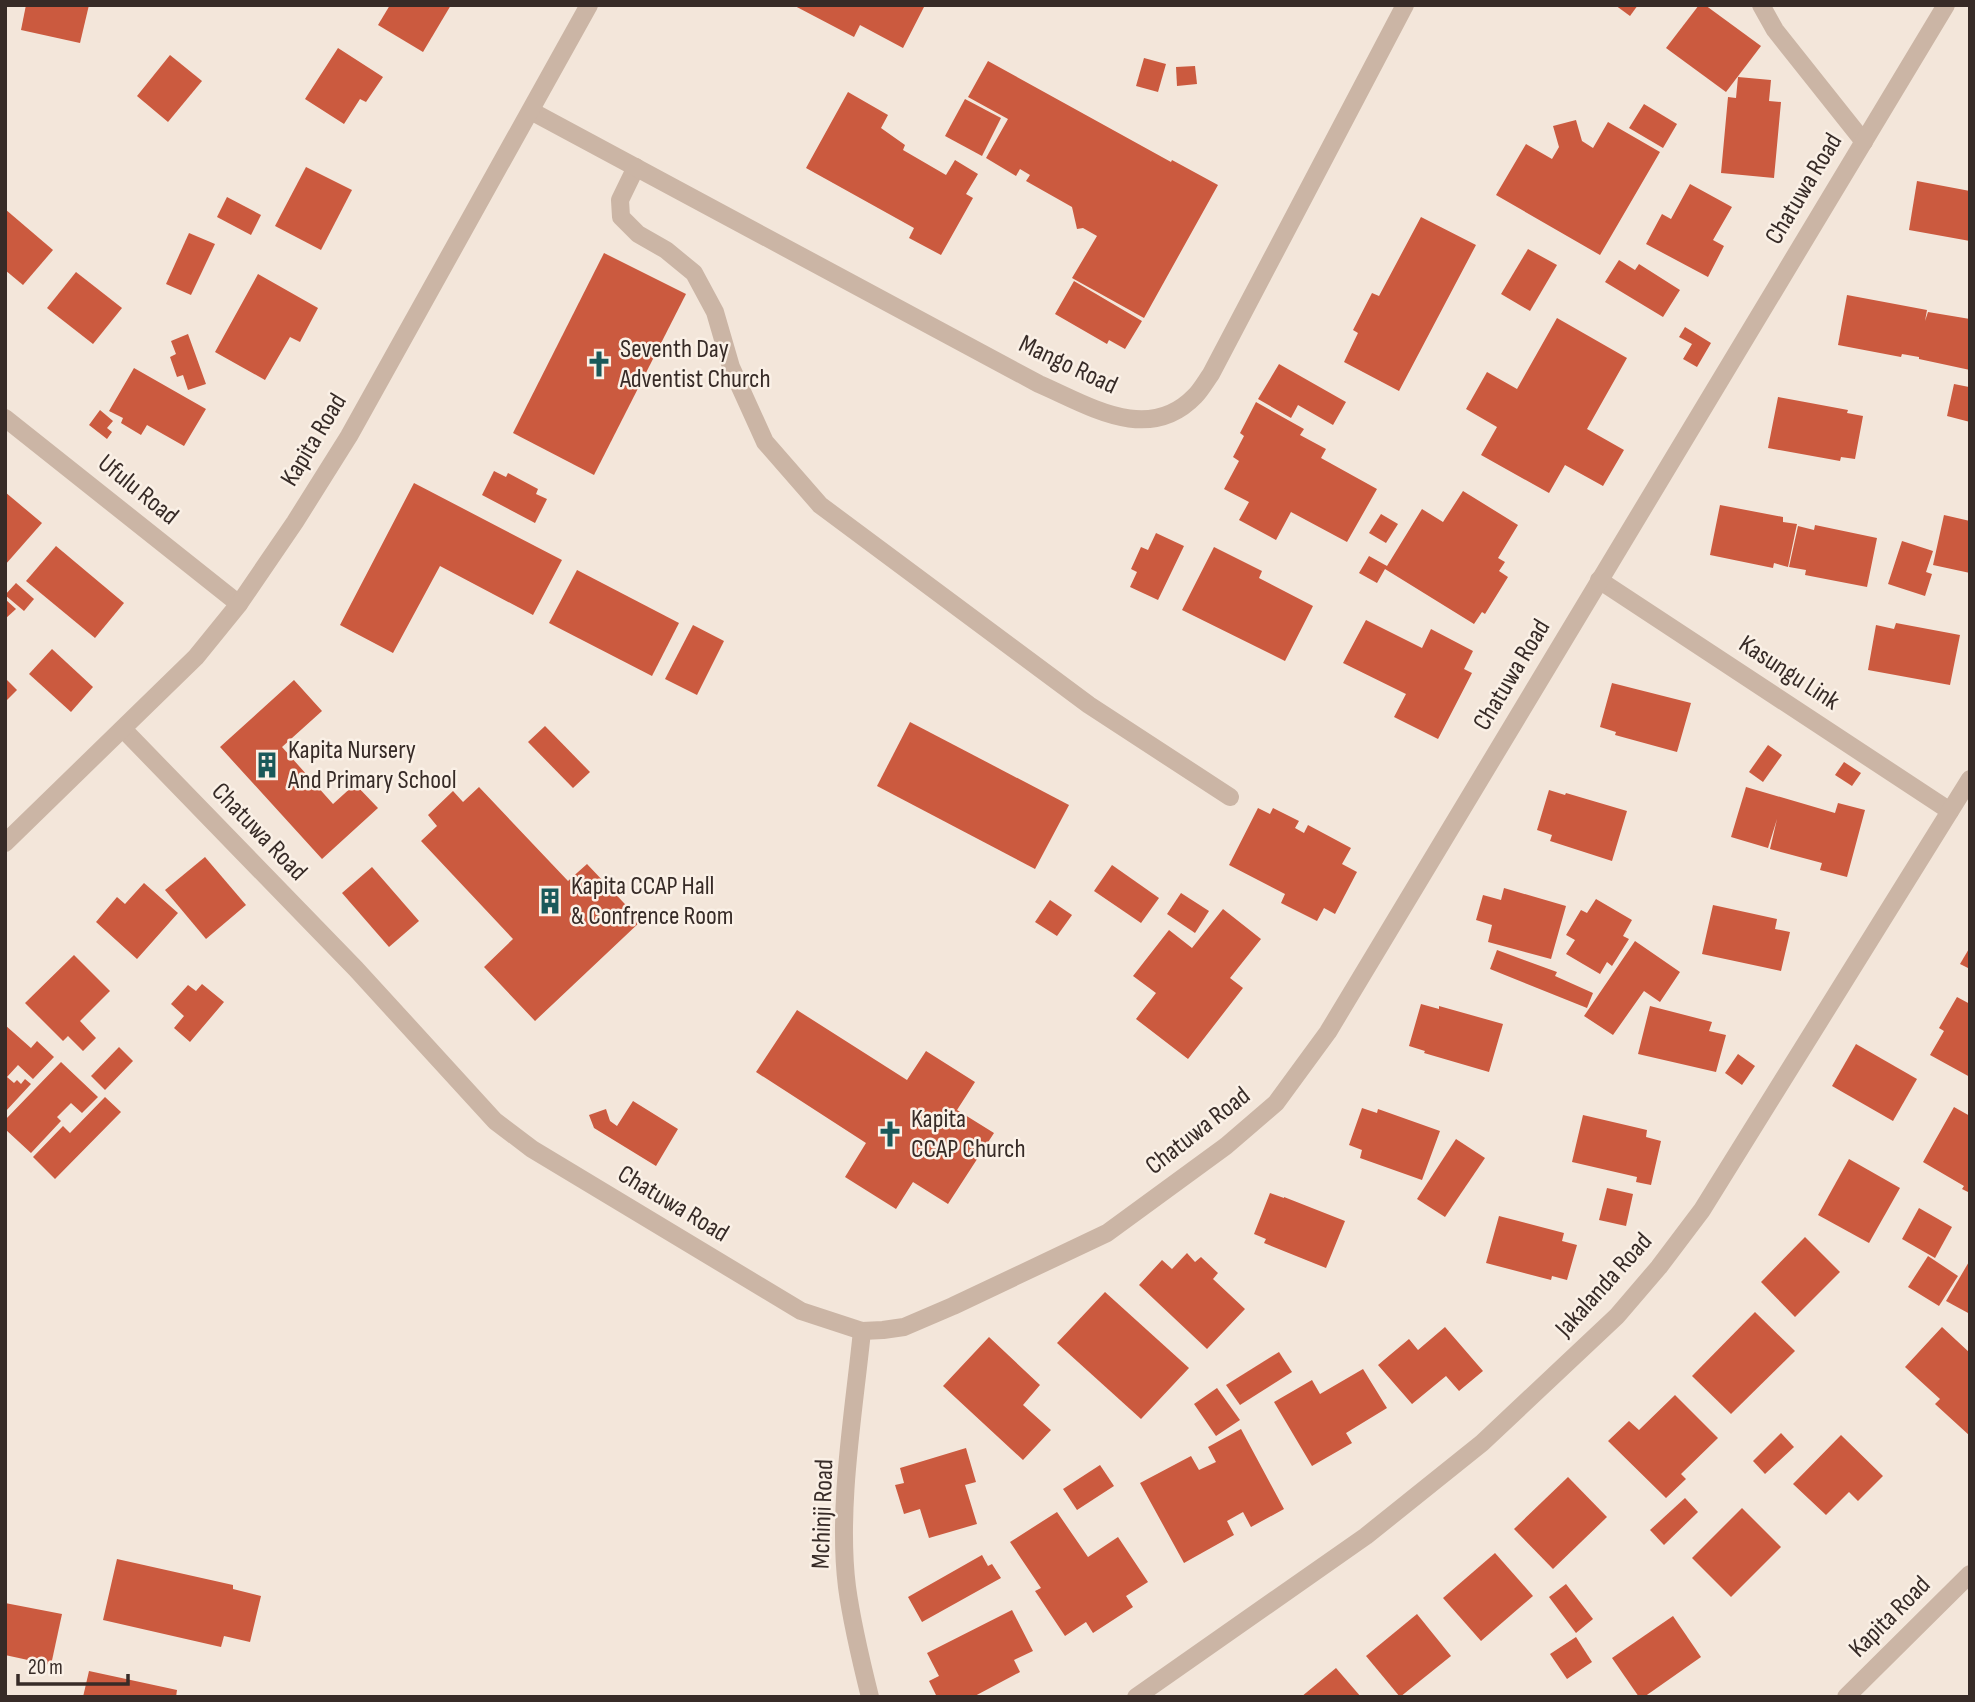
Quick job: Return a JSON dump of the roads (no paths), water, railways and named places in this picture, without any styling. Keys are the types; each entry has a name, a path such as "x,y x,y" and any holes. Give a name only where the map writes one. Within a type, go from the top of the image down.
{"street":[{"name":"Kapita Road","path":"5,843 196,657 239,604 349,436 589,5"},
{"name":"Mango Road","path":"531,111 1039,384 1106,413 1131,420 1157,420 1176,412 1195,396 1211,374 1405,5"},
{"path":"1760,5 1775,30 1864,142"},
{"name":"Chatuwa Road","path":"124,730 356,969 495,1121 532,1149 801,1311 862,1331 904,1327 1029,1272 1107,1233 1226,1146 1276,1103 1328,1032 1946,5"},
{"path":"636,167 620,200 621,217 638,234 666,250 694,273 715,312 731,367 765,442 820,505 1088,705 1230,797"},
{"name":"Ufulu Road","path":"5,418 239,604"},
{"name":"Kasungu Link","path":"1599,580 1950,811"},
{"name":"Jakalanda Road","path":"1136,1697 1366,1536 1482,1443 1617,1316 1660,1266 1702,1210 1970,779"},
{"name":"Mchinji Road","path":"862,1331 845,1511 847,1585 860,1659 870,1697"},
{"name":"Kapita Road","path":"1846,1697 1970,1574"}],"place":[{"name":"Seventh Day Adventist Church","path":"599,364"},
{"name":"Kapita Nursery And Primary School","path":"267,765"},
{"name":"Kapita CCAP Hall & Confrence Room","path":"550,901"},
{"name":"Kapita CCAP Church","path":"890,1134"}]}
